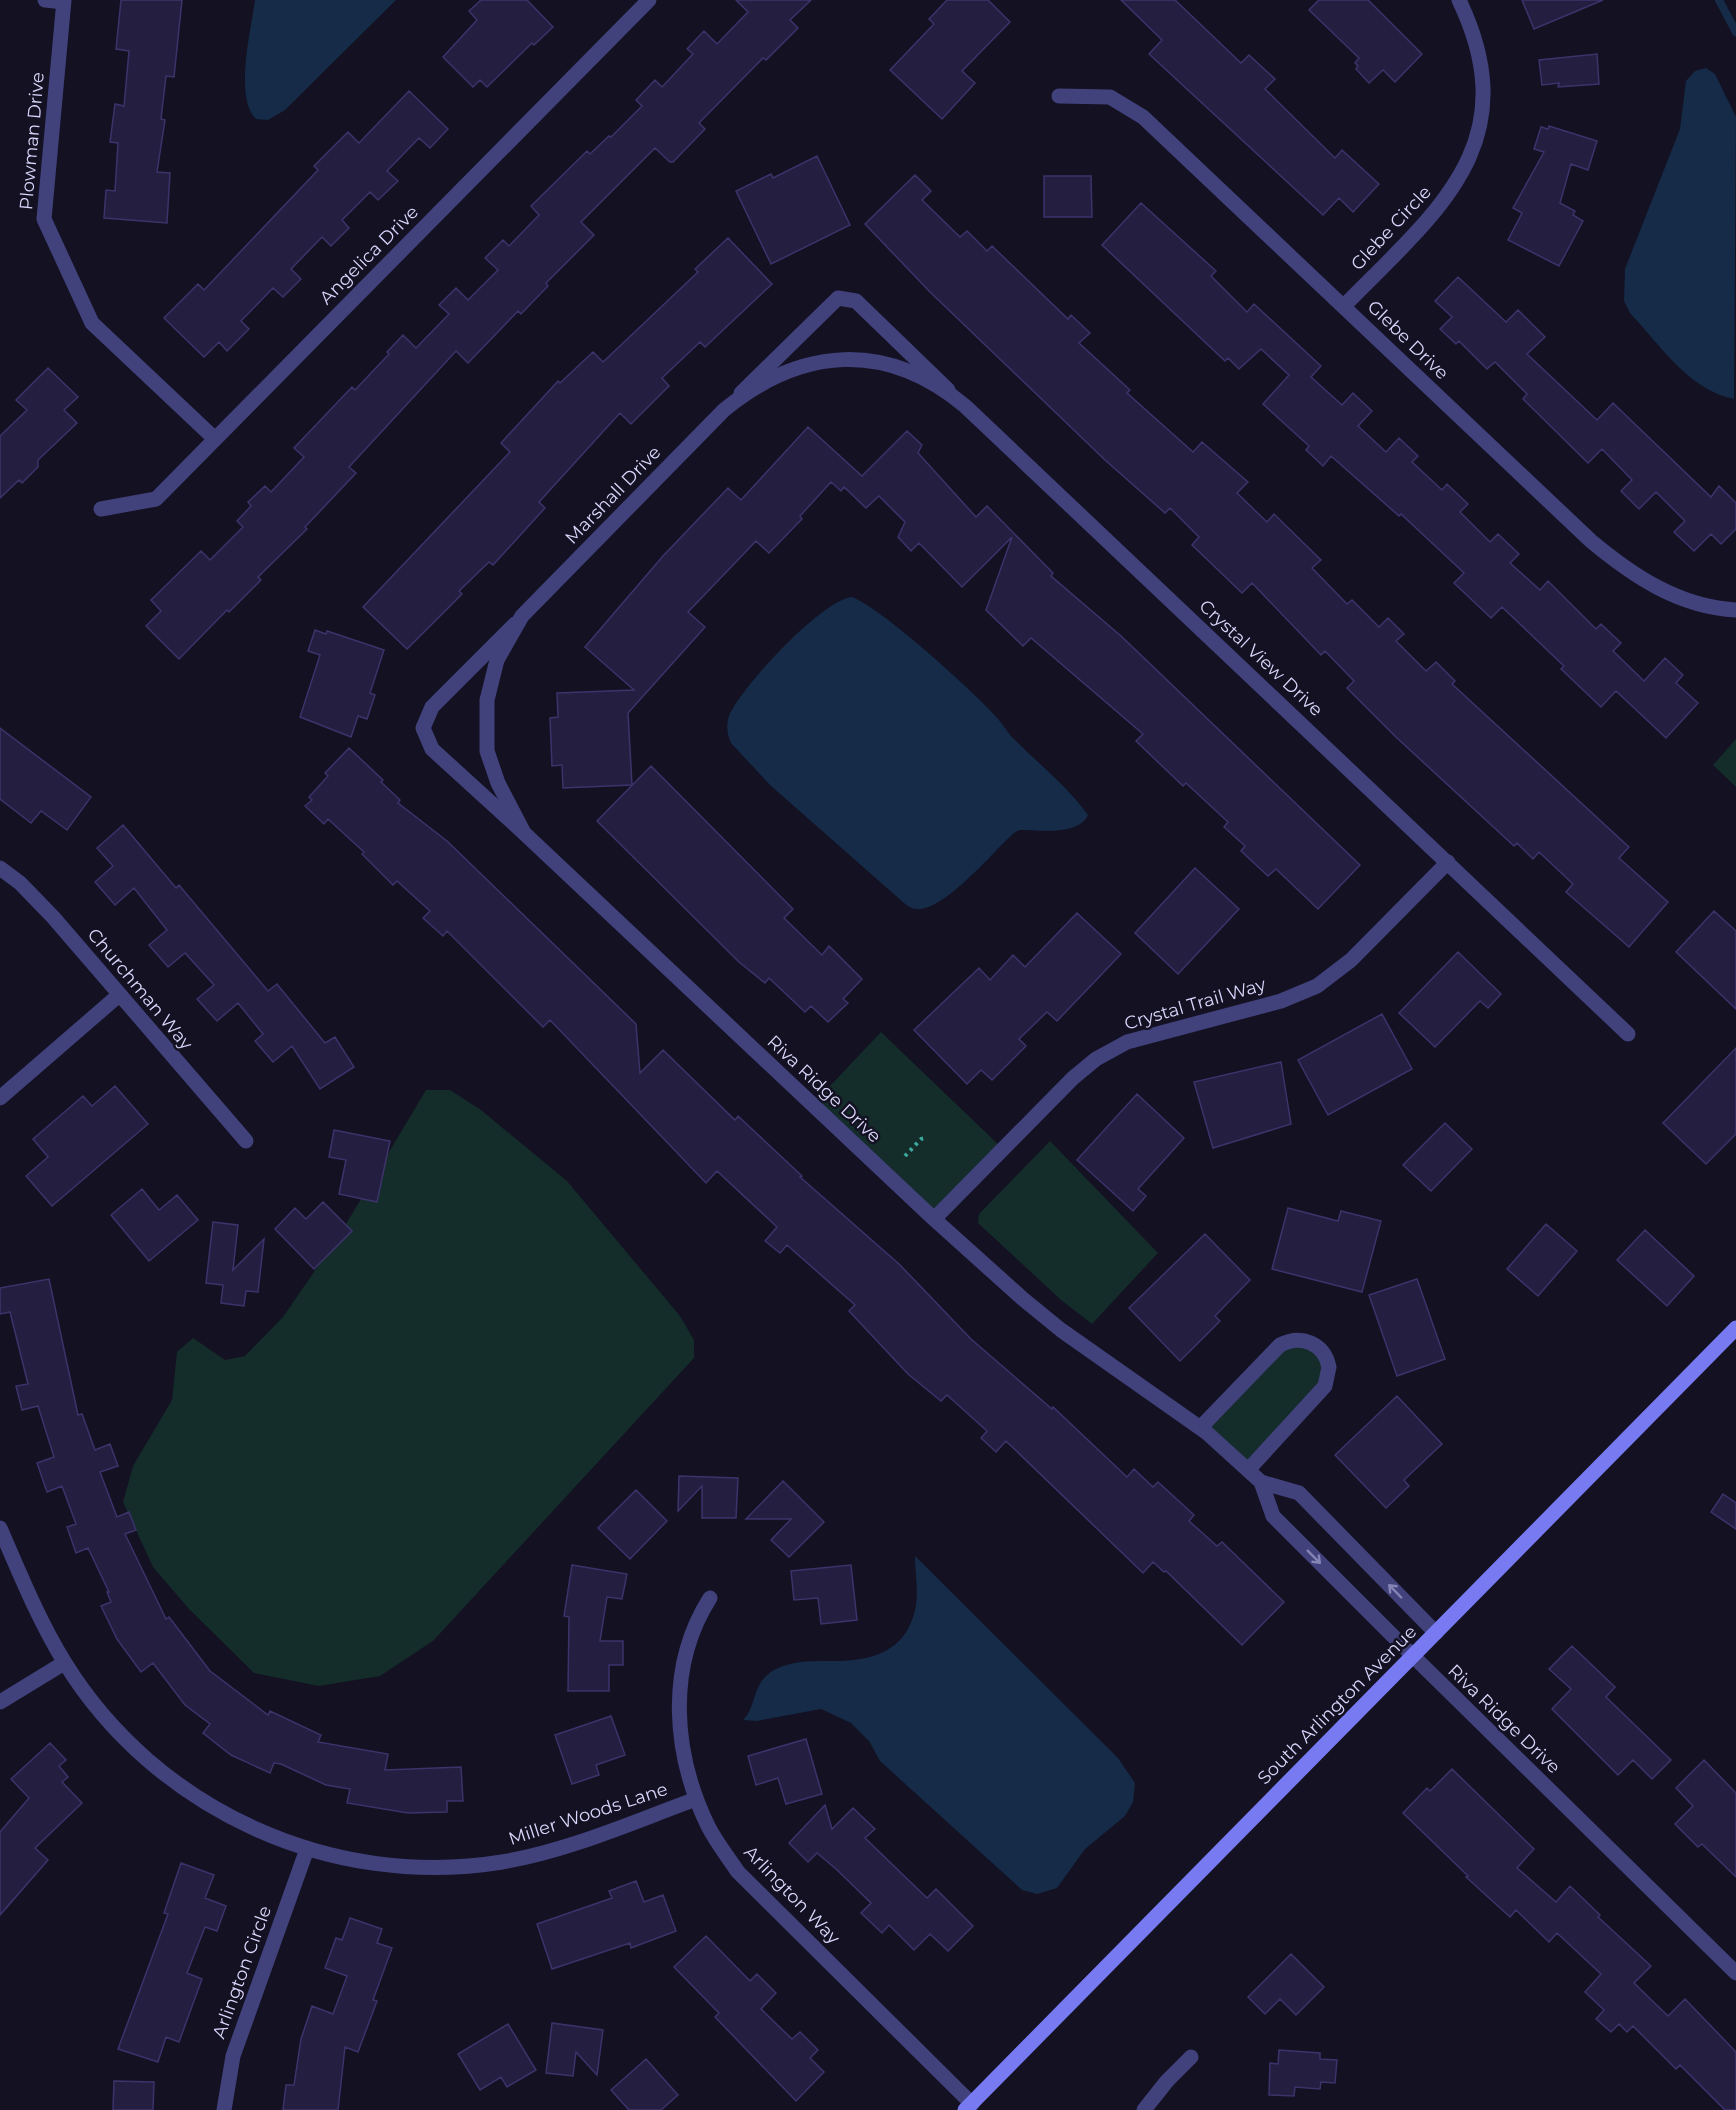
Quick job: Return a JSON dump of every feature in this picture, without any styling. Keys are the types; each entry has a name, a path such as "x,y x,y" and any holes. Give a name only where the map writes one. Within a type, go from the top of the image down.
{"main road":[{"name":"South Arlington Avenue","path":"969,2107 1736,1328"}],"street":[{"path":"45,0 64,1"},
{"name":"Angelica Drive","path":"101,509 156,499 649,0"},
{"name":"Glebe Circle","path":"1344,306 1444,202 1462,173 1479,132 1485,96 1482,65 1468,18 1459,0"},
{"name":"Plowman Drive","path":"64,1 44,219 92,323 215,439"},
{"name":"Glebe Drive","path":"1059,96 1110,97 1143,117 1591,541 1619,564 1650,585 1684,599 1719,609 1736,610"},
{"path":"724,410 838,298 856,301 965,406"},
{"name":"Crystal View Drive","path":"840,359 887,364 909,371 950,393 1448,862 1628,1035"},
{"name":"Marshall Drive","path":"485,726 487,700 497,660 522,616 724,410 750,388 774,375 812,363 840,359"},
{"path":"522,616 432,707 423,728 432,749 524,833"},
{"name":"Riva Ridge Drive","path":"485,726 491,767 524,833 934,1219 1061,1330 1200,1428 1261,1482 1299,1493 1436,1633"},
{"name":"Crystal Trail Way","path":"934,1219 1073,1078 1096,1059 1127,1042 1151,1034 1281,1001 1317,986 1351,960 1448,862"},
{"name":"Churchman Way","path":"0,868 20,883 54,917 246,1141"},
{"path":"0,1098 119,995"},
{"path":"1200,1428 1280,1345 1290,1341 1305,1340 1316,1346 1328,1361 1329,1379 1317,1397 1248,1470"},
{"name":"Riva Ridge Drive","path":"1261,1482 1273,1516 1736,1972"},
{"name":"Miller Woods Lane","path":"0,1528 44,1626 64,1663 106,1719 156,1767 212,1808 273,1839 375,1865 410,1868 469,1866 504,1862 561,1847 696,1799"},
{"name":"Arlington Way","path":"710,1598 694,1628 684,1655 678,1698 682,1742 696,1799 709,1828 738,1872 969,2107"},
{"path":"0,1702 64,1663"},
{"name":"Arlington Circle","path":"224,2110 233,2056 307,1849"},
{"path":"1144,2110 1167,2081 1191,2057"}],"path":[{"path":"905,1156 921,1139 926,1138"}],"green space":[{"path":"1736,739 1736,787 1713,765"},
{"path":"881,1032 1003,1149 934,1219 812,1105"},
{"path":"426,1090 450,1090 481,1110 567,1181 680,1316 694,1340 694,1358 433,1641 380,1676 319,1686 254,1673 189,1609 153,1567 123,1502 133,1466 172,1400 177,1352 193,1338 225,1360 245,1356 283,1317 340,1234"},
{"path":"1050,1141 1158,1253 1092,1324 1061,1300 978,1223 979,1214"},
{"path":"1311,1342 1329,1379 1248,1470 1206,1432 1271,1353"}],"water":[{"path":"255,0 396,0 285,110 268,120 256,119 249,109 246,96 246,63"},
{"path":"1706,68 1715,74 1736,117 1734,399 1703,386 1676,365 1630,313 1624,301 1625,269 1680,129 1686,81 1695,71"},
{"path":"851,597 882,615 926,651 987,707 1013,738 1080,804 1088,815 1083,822 1067,829 1019,830 970,877 944,898 932,905 916,909 904,903 770,785 731,743 727,730 729,716 749,686 802,629 837,602"},
{"path":"915,1556 1118,1758 1135,1783 1133,1802 1125,1816 1085,1849 1057,1888 1037,1894 1022,1890 880,1761 869,1741 851,1723 821,1709 757,1721 743,1720 751,1709 762,1680 776,1669 805,1662 862,1659 885,1651 895,1644 904,1635 915,1610 917,1590"}],"building":[{"path":"121,0 182,0 174,77 166,76 161,119 165,120 157,172 170,173 167,223 104,218 106,190 115,191 118,143 110,142 115,104 124,106 129,51 116,49"},
{"path":"481,0 527,0 553,27 534,45 532,43 487,87 480,80 473,87 443,57 477,20 469,11"},
{"path":"736,0 811,0 790,20 798,28 766,60 763,58 699,123 705,129 673,162 670,162 655,148 581,222 594,235 546,283 548,286 521,314 518,311 468,363 456,351 349,467 356,473 305,527 307,529 258,577 261,580 229,612 227,610 179,659 146,626 161,611 151,600 201,551 210,560 243,527 237,521 251,506 248,502 265,486 271,492 304,457 294,448 352,387 355,390 389,354 387,352 403,335 416,348 449,314 439,305 456,288 468,300 498,270 485,258 503,240 509,246 539,215 531,206 587,151 590,154 609,136 611,137 642,106 636,100 655,80 662,87 693,54 687,49 704,31 717,44 748,12"},
{"path":"947,0 988,0 1010,22 962,71 975,83 942,119 890,70 934,24 929,19"},
{"path":"1121,0 1175,0 1241,63 1249,55 1275,79 1265,89 1335,158 1342,150 1379,184 1353,212 1339,198 1323,215 1149,54 1162,40"},
{"path":"1319,0 1368,0 1422,54 1395,82 1383,70 1369,83 1356,69 1358,66 1355,63 1359,58 1309,10"},
{"path":"1522,0 1603,0 1534,29"},
{"path":"1597,54 1599,84 1558,87 1559,83 1542,85 1539,60"},
{"path":"409,91 448,129 430,148 419,138 387,171 398,181 378,200 370,192 342,220 349,228 331,246 322,237 291,269 301,279 283,297 273,288 241,321 249,329 227,351 219,342 204,357 164,318 198,284 204,290 318,170 314,166 348,132 359,143"},
{"path":"1549,126 1597,141 1588,170 1571,164 1560,203 1575,211 1573,215 1583,221 1559,266 1508,240 1522,213 1513,208 1544,152 1534,149 1541,127 1548,129"},
{"path":"817,156 850,225 771,264 736,191 771,174 773,178"},
{"path":"915,175 931,191 922,200 960,237 967,231 987,251 992,246 1068,319 1071,315 1090,333 1079,343 1130,390 1127,393 1193,452 1202,442 1248,482 1237,493 1267,522 1274,514 1321,560 1312,568 1347,604 1352,600 1379,627 1388,618 1404,634 1396,641 1426,671 1436,662 1455,681 1452,684 1629,847 1619,858 1668,902 1629,947 1566,892 1573,884 1539,852 1533,859 1517,843 1514,846 1397,738 1347,688 1354,681 1325,651 1321,655 1252,583 1242,593 1192,545 1199,537 1170,508 1165,513 1105,460 930,292 865,224"},
{"path":"1044,176 1091,176 1092,217 1044,217"},
{"path":"1141,203 1216,271 1211,276 1247,312 1254,304 1321,366 1311,377 1342,405 1353,393 1372,411 1358,426 1386,452 1399,438 1418,456 1412,462 1442,490 1447,484 1468,504 1460,512 1490,542 1498,534 1519,554 1510,563 1540,590 1548,581 1596,629 1601,624 1621,643 1613,651 1644,681 1665,658 1683,675 1676,683 1698,703 1666,738 1616,691 1601,707 1561,669 1564,666 1502,607 1491,618 1454,583 1464,573 1401,514 1399,516 1331,456 1323,466 1306,450 1309,446 1263,404 1289,375 1261,349 1239,369 1228,358 1225,361 1102,245"},
{"path":"728,238 772,284 705,347 700,342 662,378 669,386 631,424 620,413 539,502 545,508 493,565 489,562 459,591 462,594 407,649 363,607 510,452 501,443 558,381 560,383 593,352 603,362 698,272 695,269"},
{"path":"1458,277 1506,322 1518,310 1545,337 1527,354 1597,420 1613,403 1711,497 1719,486 1736,503 1736,529 1721,544 1711,534 1694,551 1674,532 1685,521 1656,492 1639,509 1621,491 1632,480 1602,449 1588,463 1523,399 1527,394 1495,362 1487,369 1459,341 1456,344 1440,329 1452,317 1435,301"},
{"path":"48,368 78,397 64,410 77,423 38,460 38,467 22,483 19,480 0,498 0,436 27,410 16,400"},
{"path":"808,427 862,476 907,431 922,445 918,453 976,517 987,506 1053,573 1051,576 1121,636 1360,865 1318,909 1276,869 1268,876 1241,851 1245,846 1224,827 1228,822 1186,783 1183,786 1136,741 1143,734 1031,638 1023,646 986,610 1012,537 962,587 919,543 911,551 898,537 905,522 879,496 866,508 844,487 841,491 831,482 800,516 802,519 769,553 756,541 688,612 705,627 628,713 632,785 563,788 562,765 552,766 550,718 558,717 557,693 634,690 585,647 663,556 728,488 741,500"},
{"path":"315,630 326,634 327,631 384,650 370,693 375,695 367,719 358,716 351,737 300,717 320,655 308,651"},
{"path":"0,728 91,797 67,830 41,811 31,823 0,799"},
{"path":"349,748 383,780 381,782 400,800 398,803 447,841 636,1024 640,1073 663,1050 735,1120 738,1116 802,1176 800,1177 899,1264 971,1339 1052,1409 1053,1407 1127,1477 1134,1469 1153,1487 1158,1482 1194,1515 1189,1521 1217,1546 1222,1542 1284,1602 1242,1645 1166,1571 1164,1572 1153,1562 1143,1573 1006,1441 996,1452 981,1438 987,1431 947,1395 941,1401 908,1374 849,1311 855,1305 787,1245 780,1253 765,1241 777,1227 717,1171 706,1183 550,1020 543,1027 447,931 443,936 423,918 430,911 397,881 393,885 362,854 364,852 328,819 324,824 305,806 312,800 309,797 328,776 325,773"},
{"path":"651,766 793,909 784,918 822,955 829,946 862,979 843,999 848,1003 828,1022 811,1006 805,1012 769,978 765,983 739,962 597,821"},
{"path":"123,825 176,888 179,885 268,991 277,984 325,1043 335,1037 354,1067 320,1089 292,1046 273,1062 255,1041 263,1034 238,1003 217,1021 197,999 214,985 185,953 168,967 149,945 167,930 134,888 115,905 95,882 113,866 97,848"},
{"path":"1195,868 1239,909 1178,974 1135,933"},
{"path":"1714,911 1736,931 1736,1009 1676,952"},
{"path":"1077,913 1121,954 1057,1021 1047,1012 1019,1039 1026,1046 992,1080 981,1070 967,1084 914,1030 979,968 990,980 1013,955 1025,967"},
{"path":"1458,952 1501,994 1488,1008 1480,1001 1435,1047 1399,1013"},
{"path":"1382,1014 1412,1069 1328,1115 1298,1060"},
{"path":"1736,1048 1736,1134 1706,1164 1663,1123"},
{"path":"1281,1062 1291,1124 1213,1148 1194,1082"},
{"path":"115,1086 148,1124 52,1206 26,1176 48,1157 33,1139 83,1096 92,1106"},
{"path":"1137,1094 1184,1138 1138,1189 1146,1196 1133,1211 1077,1160"},
{"path":"1445,1123 1472,1149 1431,1191 1403,1165"},
{"path":"334,1130 390,1141 377,1202 339,1194 346,1160 329,1157"},
{"path":"142,1189 159,1210 177,1195 198,1220 149,1261 111,1215"},
{"path":"323,1202 352,1231 314,1269 275,1229 295,1208 306,1219"},
{"path":"1288,1208 1338,1221 1341,1211 1381,1221 1362,1292 1272,1269"},
{"path":"213,1222 238,1225 233,1270 264,1239 258,1292 246,1291 244,1306 221,1303 223,1285 206,1283"},
{"path":"1546,1224 1577,1251 1538,1296 1507,1269"},
{"path":"1645,1230 1694,1276 1667,1306 1617,1260"},
{"path":"1205,1234 1250,1280 1215,1316 1220,1321 1180,1361 1129,1308"},
{"path":"49,1279 78,1415 82,1414 95,1450 110,1444 118,1466 100,1472 117,1517 129,1512 136,1530 125,1534 166,1619 169,1617 210,1671 268,1715 270,1711 321,1735 318,1742 388,1754 385,1770 461,1767 463,1801 447,1801 447,1812 408,1813 347,1803 350,1789 326,1785 281,1764 274,1763 270,1773 231,1755 203,1733 210,1724 185,1705 153,1663 141,1672 117,1639 101,1606 111,1602 107,1592 109,1592 88,1548 76,1553 67,1527 76,1524 62,1486 47,1492 37,1463 54,1457 38,1406 22,1410 16,1386 28,1384 10,1312 0,1314 0,1288"},
{"path":"1417,1279 1445,1359 1397,1376 1369,1295"},
{"path":"1397,1396 1442,1444 1404,1480 1409,1486 1386,1508 1335,1455"},
{"path":"679,1476 738,1478 736,1518 702,1518 702,1486 678,1511"},
{"path":"783,1481 824,1522 789,1557 771,1540 791,1519 746,1519"},
{"path":"636,1490 667,1521 630,1559 598,1528"},
{"path":"1723,1494 1736,1503 1736,1529 1711,1512"},
{"path":"572,1565 627,1574 622,1599 607,1597 600,1641 623,1641 623,1665 609,1665 609,1691 568,1691 569,1617 564,1616"},
{"path":"851,1565 857,1620 821,1624 818,1598 794,1600 791,1571"},
{"path":"1572,1646 1615,1687 1606,1697 1671,1760 1652,1779 1633,1760 1618,1775 1552,1709 1571,1689 1549,1669"},
{"path":"611,1716 625,1755 596,1765 599,1775 572,1784 555,1735"},
{"path":"806,1739 822,1794 786,1804 778,1778 756,1785 748,1756"},
{"path":"50,1743 66,1760 59,1766 68,1777 62,1782 82,1803 35,1848 48,1860 0,1915 0,1832 29,1798 11,1779"},
{"path":"1704,1760 1736,1793 1736,1877 1702,1844 1698,1847 1675,1824 1693,1806 1676,1788"},
{"path":"1452,1769 1534,1849 1517,1868 1556,1902 1570,1886 1600,1915 1598,1917 1651,1966 1634,1983 1668,2016 1685,1999 1736,2052 1736,2110 1725,2110 1680,2065 1676,2069 1633,2026 1627,2032 1619,2024 1611,2032 1596,2019 1604,2010 1585,1992 1601,1974 1557,1933 1549,1942 1516,1910 1510,1917 1466,1877 1468,1876 1403,1813 1427,1788 1430,1791"},
{"path":"825,1805 832,1829 853,1808 875,1829 865,1838 927,1898 936,1889 973,1926 948,1951 930,1934 914,1950 889,1925 882,1933 861,1913 871,1903 836,1869 817,1853 808,1862 789,1843"},
{"path":"181,1863 214,1875 205,1898 226,1906 217,1931 205,1927 187,1973 202,1979 179,2042 166,2037 158,2062 118,2049 168,1914 164,1913"},
{"path":"636,1881 644,1902 663,1895 676,1931 631,1948 630,1943 552,1969 537,1924 612,1898 609,1891"},
{"path":"350,1918 382,1929 377,1943 392,1948 373,2000 377,2001 358,2052 345,2047 338,2110 283,2110 286,2085 294,2085 301,2039 312,2006 333,2014 347,1976 325,1968 336,1938 342,1940"},
{"path":"706,1936 750,1981 757,1974 776,1993 761,2009 792,2039 800,2032 818,2050 810,2058 824,2072 796,2101 715,2017 719,2013 674,1967"},
{"path":"1291,1954 1324,1987 1296,2015 1280,1999 1265,2014 1248,1997"},
{"path":"552,2023 603,2030 597,2075 576,2052 573,2076 546,2073"},
{"path":"508,2024 536,2070 507,2087 501,2077 480,2090 458,2054"},
{"path":"1279,2050 1320,2053 1320,2059 1337,2060 1335,2083 1321,2082 1320,2089 1295,2087 1294,2096 1269,2095 1270,2063 1278,2064"},
{"path":"646,2059 678,2095 661,2110 629,2110 611,2090"},
{"path":"114,2081 154,2082 153,2110 113,2110"}],"waterway":[{"path":"1719,0 1736,32"}]}
